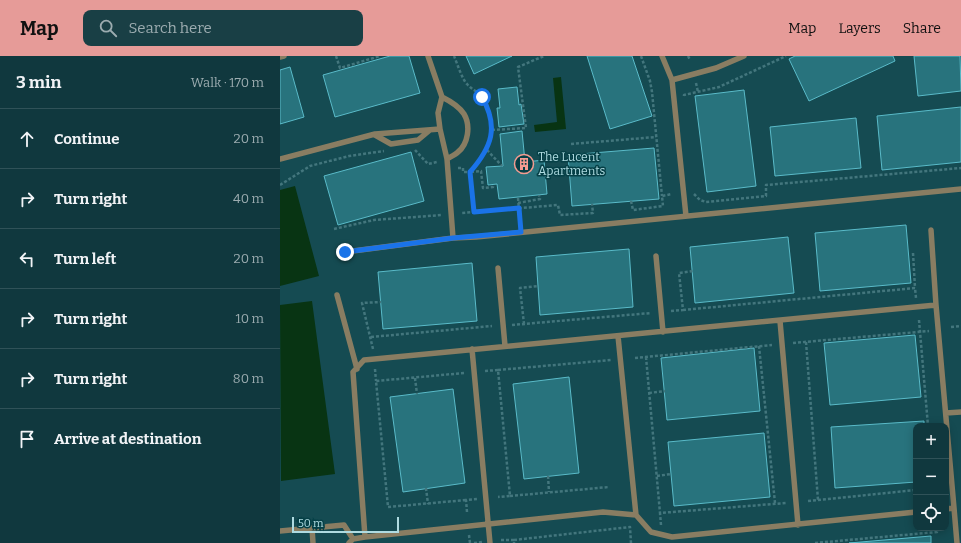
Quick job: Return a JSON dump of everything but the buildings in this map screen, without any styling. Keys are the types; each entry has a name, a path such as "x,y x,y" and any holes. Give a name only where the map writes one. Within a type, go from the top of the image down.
{"lane":[{"path":"280,57 284,56"},
{"path":"428,56 442,97 438,113 447,159 453,238"},
{"path":"662,56 672,80 686,216"},
{"path":"672,80 716,68 744,56"},
{"path":"442,97 454,103 464,115 468,129 466,140 459,152 447,159"},
{"path":"280,159 375,134 440,129"},
{"path":"375,134 391,144 418,140 430,130"},
{"path":"345,252 453,238 961,189"},
{"path":"931,230 936,305 957,543"},
{"path":"656,256 663,332"},
{"path":"498,268 505,346"},
{"path":"337,295 356,368"},
{"path":"365,537 353,372 364,360 936,305"},
{"path":"780,321 798,525"},
{"path":"618,336 636,515 651,532 672,540 913,512"},
{"path":"472,349 490,543"},
{"path":"946,413 961,412"},
{"path":"949,509 954,508"},
{"path":"280,531 344,524 351,541 365,537 603,512 636,515"},
{"path":"312,528 313,543"}],"path":[{"path":"336,56 340,68 380,56"},
{"path":"454,56 467,84 482,97 491,117 492,130 487,150 470,172 474,212"},
{"path":"492,130 526,128 518,67 544,56"},
{"path":"632,201 633,210 663,206 652,92 650,81 641,56"},
{"path":"688,56 690,60"},
{"path":"685,102 684,95 719,87 786,56"},
{"path":"695,80 698,92"},
{"path":"571,144 656,137"},
{"path":"412,146 428,164 436,162"},
{"path":"280,185 310,166 349,156 388,150"},
{"path":"487,150 502,166"},
{"path":"458,168 463,168 463,172 481,171 483,188 493,187 492,185"},
{"path":"694,192 696,198 706,202 766,196 766,185 961,168"},
{"path":"662,196 672,194"},
{"path":"518,203 540,199 539,195"},
{"path":"518,198 521,232"},
{"path":"461,213 558,205 560,215 593,213 592,204"},
{"path":"334,229 374,220 443,215"},
{"path":"913,253 916,299"},
{"path":"683,310 679,273 692,271"},
{"path":"524,324 520,288 538,286"},
{"path":"670,311 916,288"},
{"path":"373,349 362,303 381,302"},
{"path":"512,325 650,313"},
{"path":"919,320 928,423"},
{"path":"371,337 492,326"},
{"path":"951,327 961,326"},
{"path":"792,343 932,330"},
{"path":"806,342 818,500"},
{"path":"635,358 772,345"},
{"path":"760,346 775,504"},
{"path":"646,356 662,526"},
{"path":"485,371 614,360"},
{"path":"375,369 388,507 479,498"},
{"path":"498,370 510,496"},
{"path":"376,381 467,373"},
{"path":"415,378 417,394"},
{"path":"650,393 665,391"},
{"path":"657,476 671,474"},
{"path":"548,476 549,492"},
{"path":"498,497 609,487"},
{"path":"426,488 428,504"},
{"path":"808,501 913,490"},
{"path":"466,500 467,512"},
{"path":"660,513 787,502"},
{"path":"501,540 514,541 630,527 631,543"},
{"path":"815,543 938,531"},
{"path":"469,532 470,543"},
{"path":"474,543 482,542"}],"shaded area":[{"path":"561,77 566,129 535,132 534,125 557,122 553,78"},
{"path":"295,186 319,276 280,286 280,190"},
{"path":"312,301 335,474 281,481 280,305"}],"place":[{"name":"The Lucent Apartments","path":"524,164"}],"route":[{"path":"345,252 453,238 521,232 519,208 474,212 470,172 485,152 490,142 492,127 491,117 482,97"}]}
